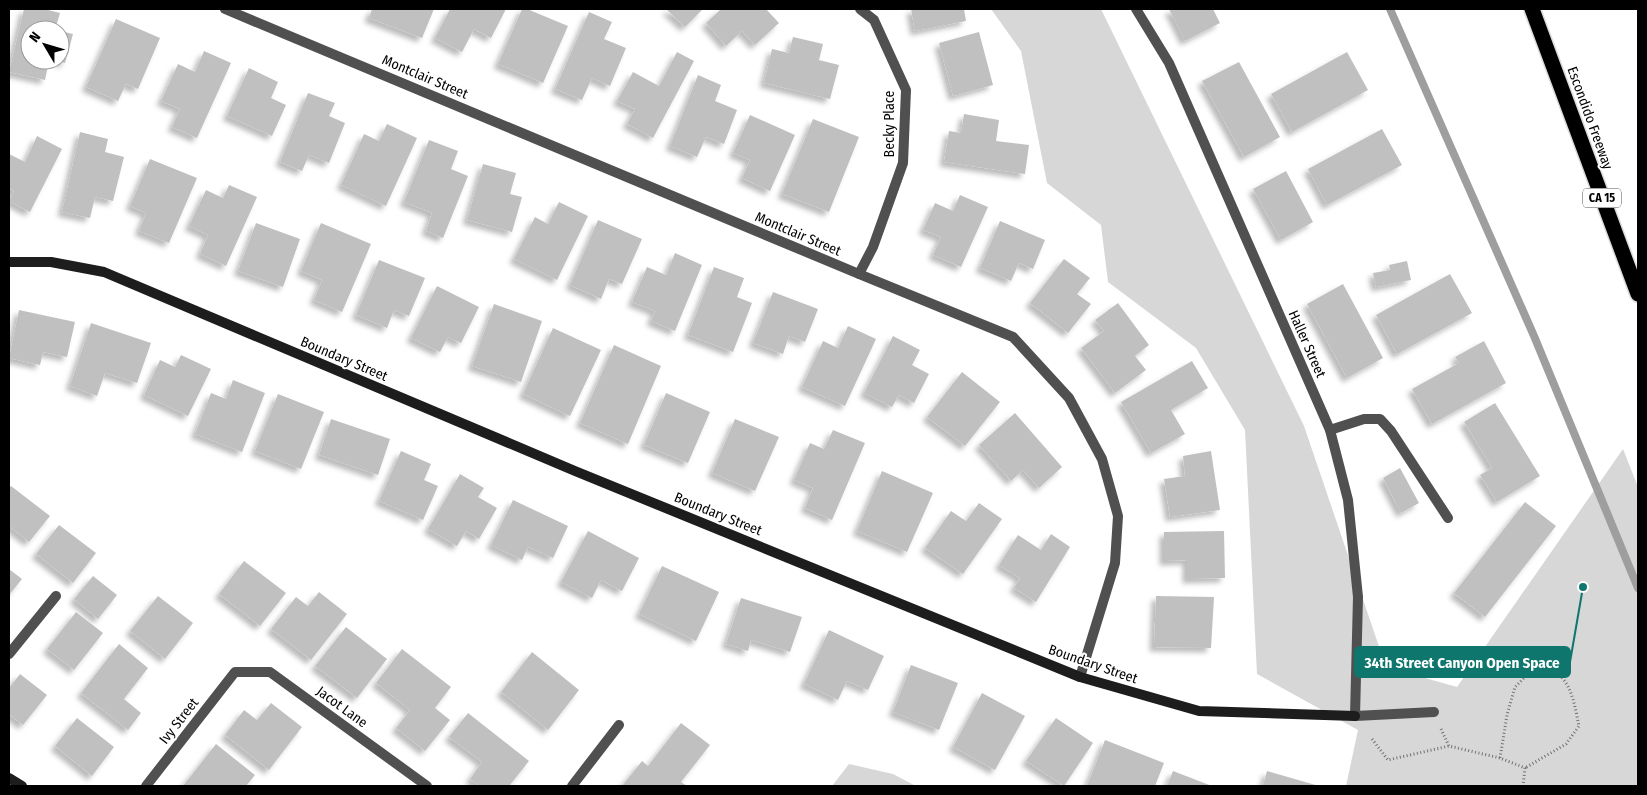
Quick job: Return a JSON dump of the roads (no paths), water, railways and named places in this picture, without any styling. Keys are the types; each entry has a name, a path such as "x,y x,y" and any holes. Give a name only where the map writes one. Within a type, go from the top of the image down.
{"highway":[{"name":"Escondido Freeway","path":"1532,9 1638,294"}],"street":[{"name":"Montclair Street","path":"225,9 1013,337 1069,398 1102,459 1118,516 1115,563 1080,677"},
{"name":"Becky Place","path":"859,274 872,247 903,163 906,90 874,20 860,9"},
{"name":"Haller Street","path":"1136,9 1168,63 1330,430 1348,500 1358,597 1355,716"},
{"name":"Boundary Street","path":"9,262 51,262 104,272 566,467 1080,677 1199,711 1355,716 1434,712"},
{"path":"1330,430 1364,419 1380,419 1391,431 1448,518"},
{"path":"9,654 56,596"},
{"name":"Ivy Street","path":"146,786 235,672"},
{"name":"Jacot Lane","path":"235,672 270,672 427,786"},
{"path":"572,786 619,725"},
{"path":"9,778 22,786"}],"waterway":[{"path":"1390,9 1534,336 1638,588"}],"place":[{"name":"34th Street Canyon Open Space","path":"1583,587"}]}
